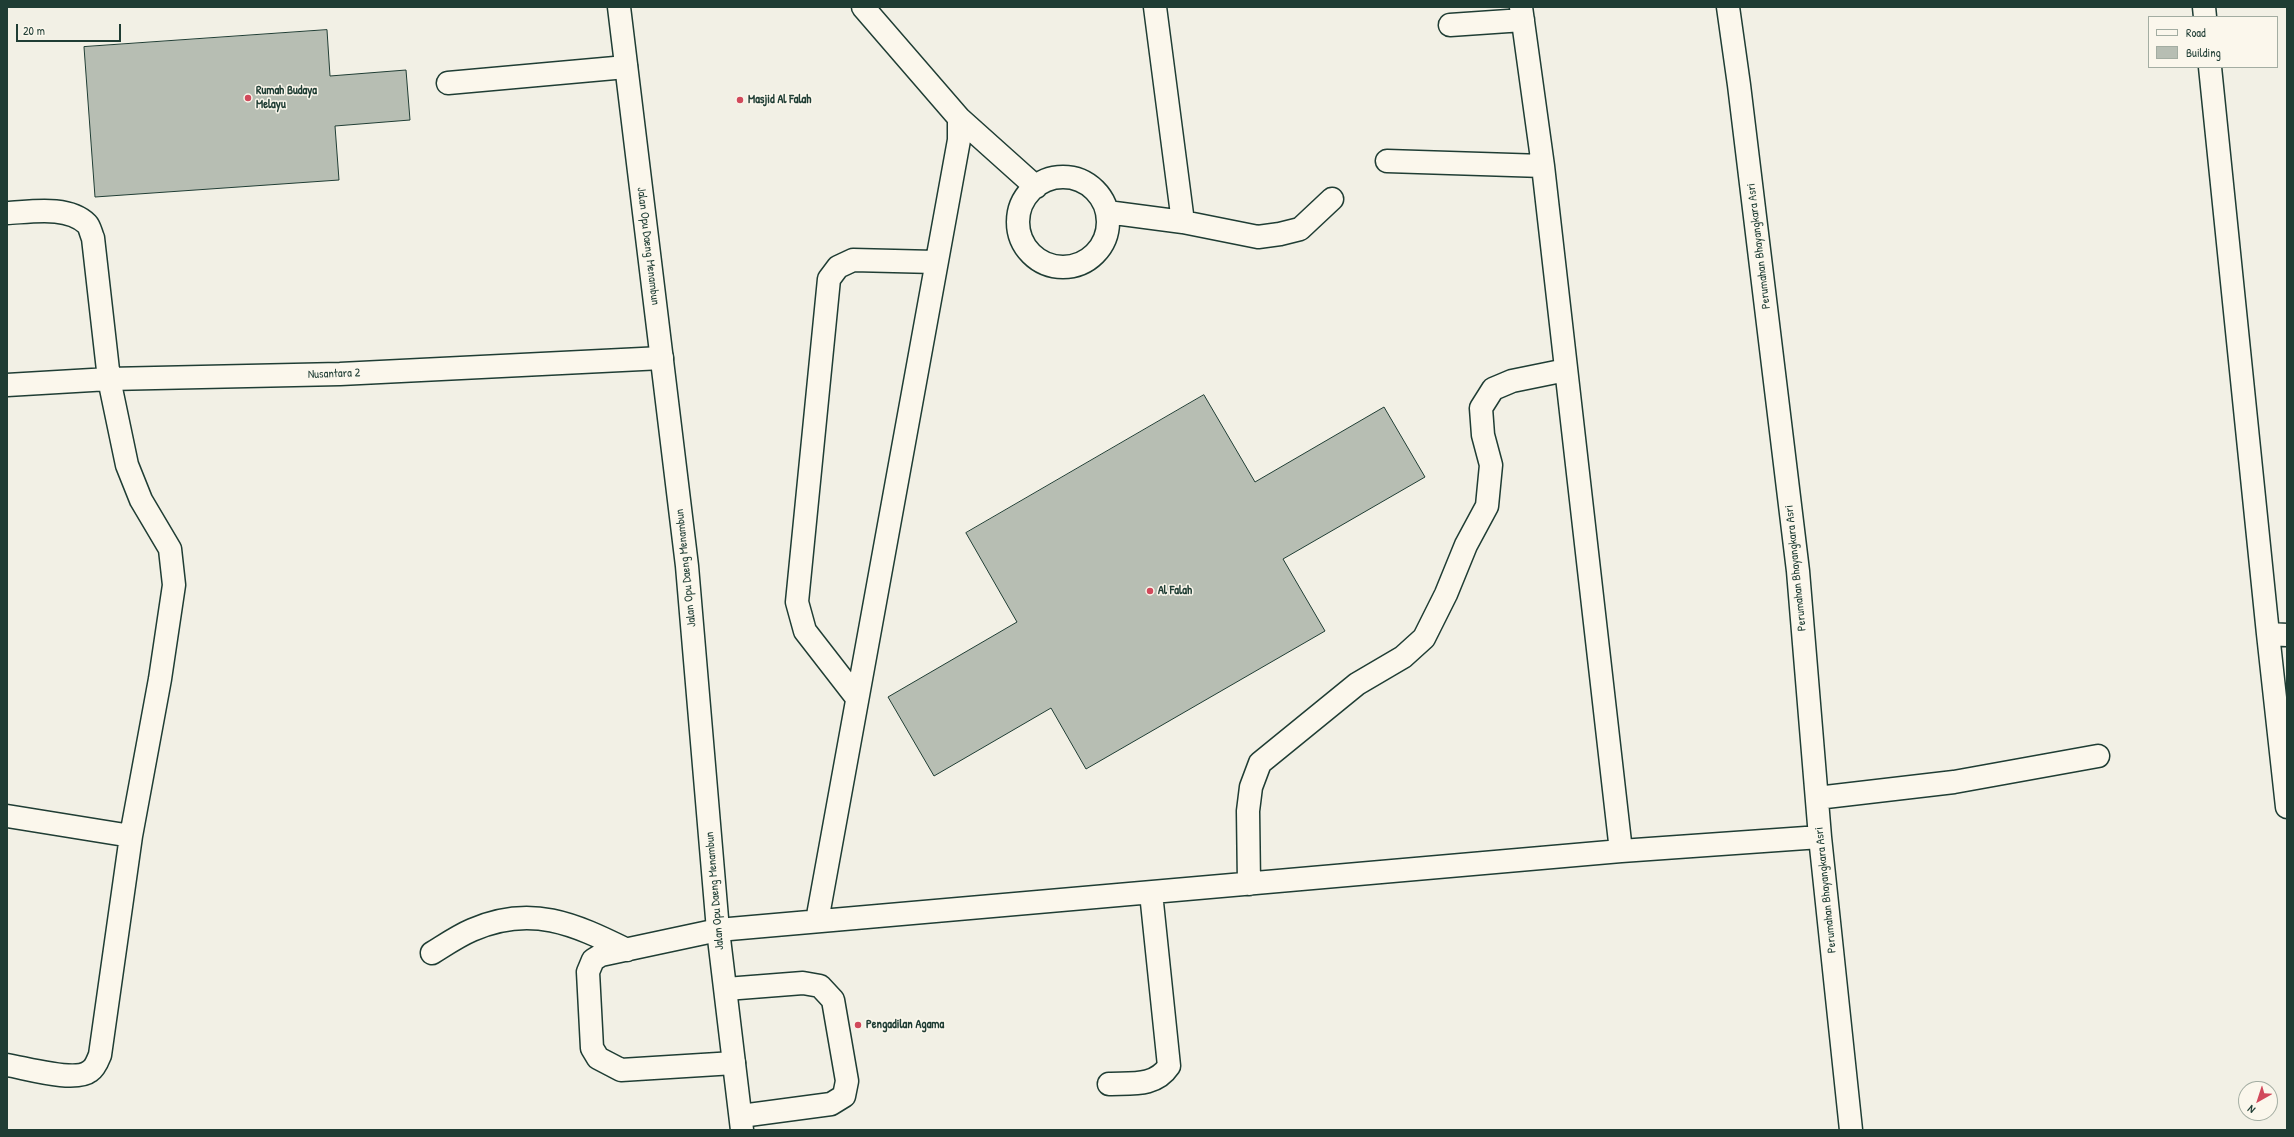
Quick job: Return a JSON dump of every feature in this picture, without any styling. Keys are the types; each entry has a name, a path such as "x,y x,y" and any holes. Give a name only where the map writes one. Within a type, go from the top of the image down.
{"main road":[{"name":"Jalan Opu Daeng Menambun","path":"619,7 687,566 718,930 741,1123"},
{"path":"864,7 959,118 1036,187"},
{"path":"1155,7 1183,222"},
{"name":"Perumahan Bhayangkara Asri","path":"1728,7 1739,85 1798,571 1820,837 1851,1130"},
{"path":"1450,25 1522,14 1544,166 1621,851"},
{"path":"448,83 626,67"},
{"path":"2210,68 2277,634 2287,807"},
{"path":"817,921 935,262 959,140 959,118"},
{"path":"1387,161 1544,166"},
{"path":"1064,177 1089,184 1106,204 1109,230 1098,253 1076,267 1050,266 1028,252 1018,228 1022,202 1036,187 1039,183 1064,177"},
{"path":"1107,212 1183,222 1258,236 1280,234 1300,229 1332,199"},
{"path":"7,213 65,213 78,218 88,225 93,238 109,379 127,465 141,500 170,550 174,584 160,680 131,836 100,1055 91,1070 81,1076 69,1076 7,1065"},
{"path":"857,698 805,631 797,602 829,278 838,267 854,260 935,262"},
{"name":"Nusantara 2","path":"7,385 109,379 340,374 662,358"},
{"path":"1249,884 1249,805 1251,786 1260,763 1357,684 1402,657 1424,638 1446,594 1466,545 1487,506 1491,465 1483,434 1481,408 1493,389 1512,381 1566,370"},
{"path":"1817,798 1954,782 2098,756"},
{"path":"7,816 131,836"},
{"path":"734,1063 621,1070 598,1058 592,1048 588,972 593,960 601,955 718,930 1621,851 1820,837"},
{"path":"1109,1084 1148,1082 1162,1076 1169,1066 1151,893"},
{"path":"432,953 472,930 512,918 552,919 581,927 627,950"},
{"path":"726,989 802,983 820,986 833,1000 847,1081 844,1096 831,1104 741,1123"}],"building":[{"name":"Rumah Budaya Melayu","path":"327,30 330,76 406,70 410,120 335,126 339,180 95,197 84,47"},
{"name":"Al Falah","path":"1204,395 1255,482 1384,407 1425,477 1283,559 1325,631 1086,769 1051,708 934,776 888,697 1017,622 966,533"}],"place":[{"name":"Rumah Budaya Melayu","path":"248,98"},
{"name":"Masjid Al Falah","path":"740,100"},
{"name":"Al Falah","path":"1150,591"},
{"name":"Pengadilan Agama","path":"858,1025"}]}
